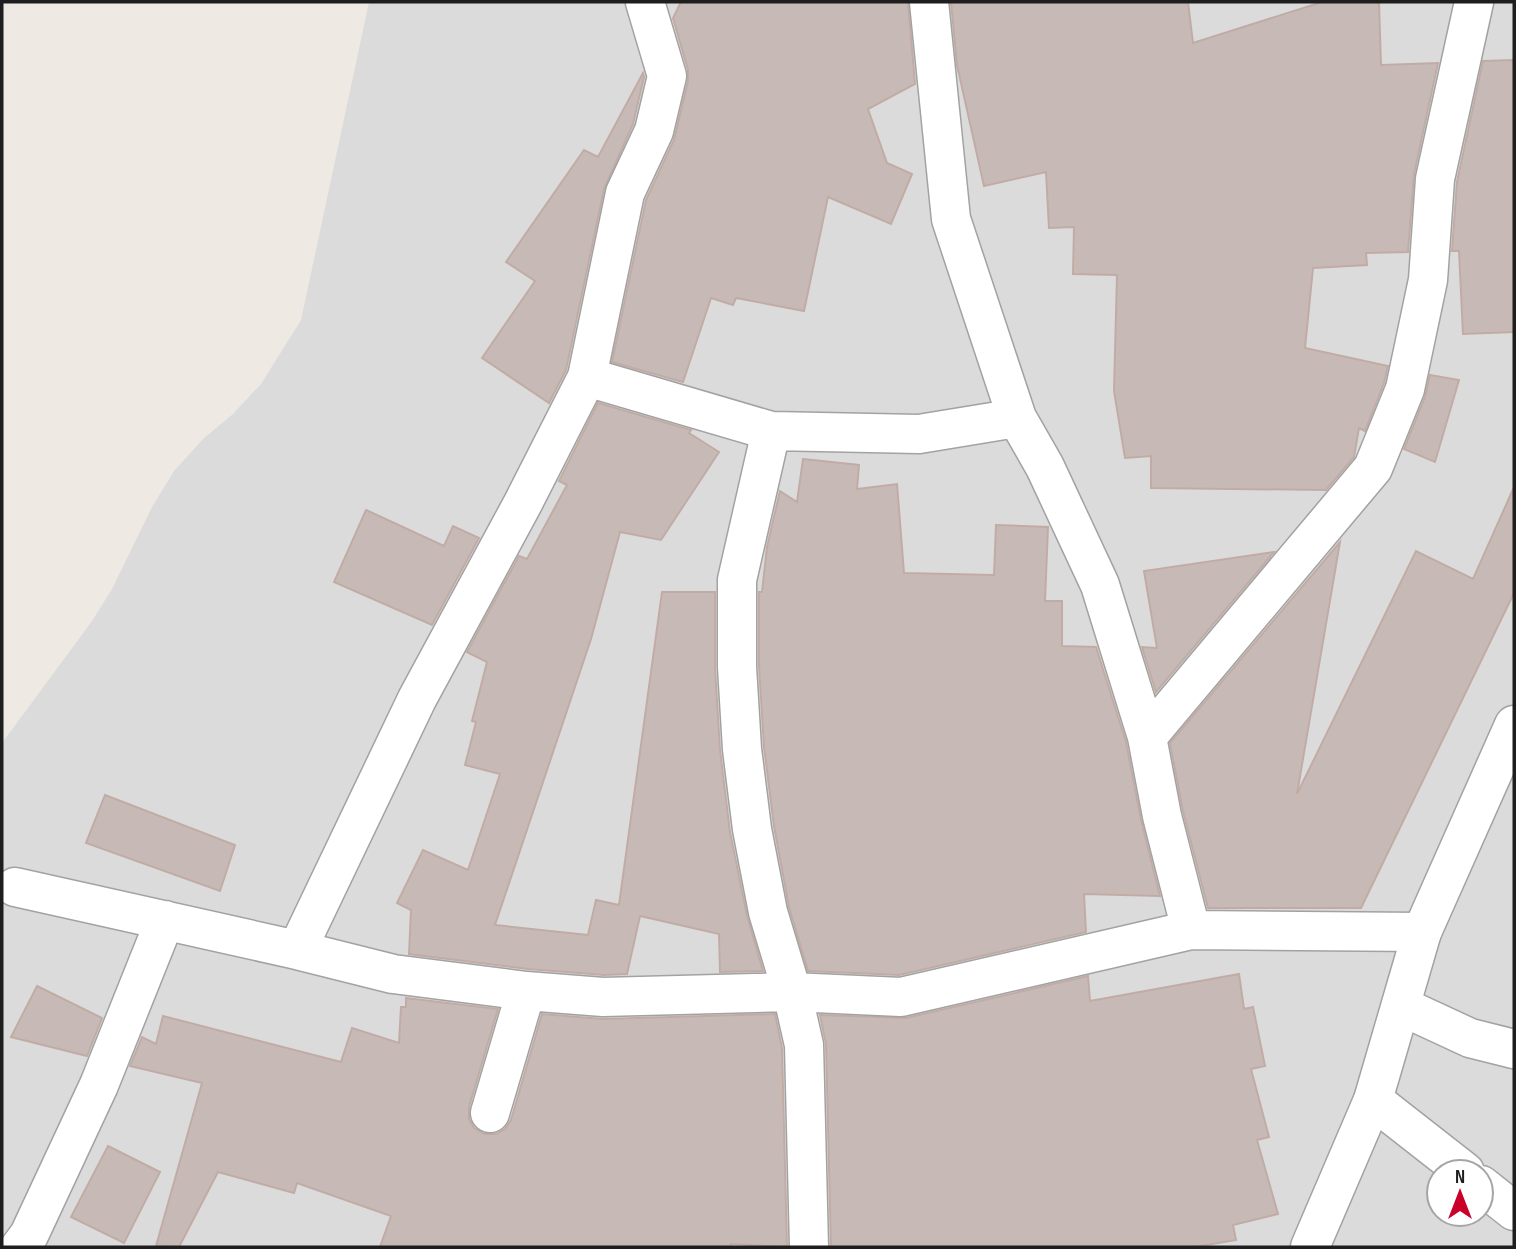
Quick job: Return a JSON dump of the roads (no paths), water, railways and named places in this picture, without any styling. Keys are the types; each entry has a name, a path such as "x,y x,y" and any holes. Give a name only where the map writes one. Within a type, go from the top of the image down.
{"street":[{"path":"298,950 417,699 523,503 587,377 625,193 653,131 667,76 645,2"},
{"path":"929,2 951,219 1017,418 1045,467 1100,585 1147,737 1162,816 1191,930"},
{"path":"1147,737 1373,468 1405,389 1428,280 1435,179 1474,2"},
{"path":"587,377 771,431 919,434 1017,418"},
{"path":"771,431 737,580 737,667 742,749 752,828 768,912 792,992 804,1045 810,1247"},
{"path":"1310,1247 1373,1100 1422,932 1514,724"},
{"path":"15,887 393,974 526,991 603,997 792,992 901,997 1191,930 1422,932"},
{"path":"34,1243 165,920"},
{"path":"490,1113 526,991"},
{"path":"1401,1006 1471,1038 1514,1049"},
{"path":"1373,1100 1447,1158"},
{"path":"1495,1196 1514,1211"}]}
